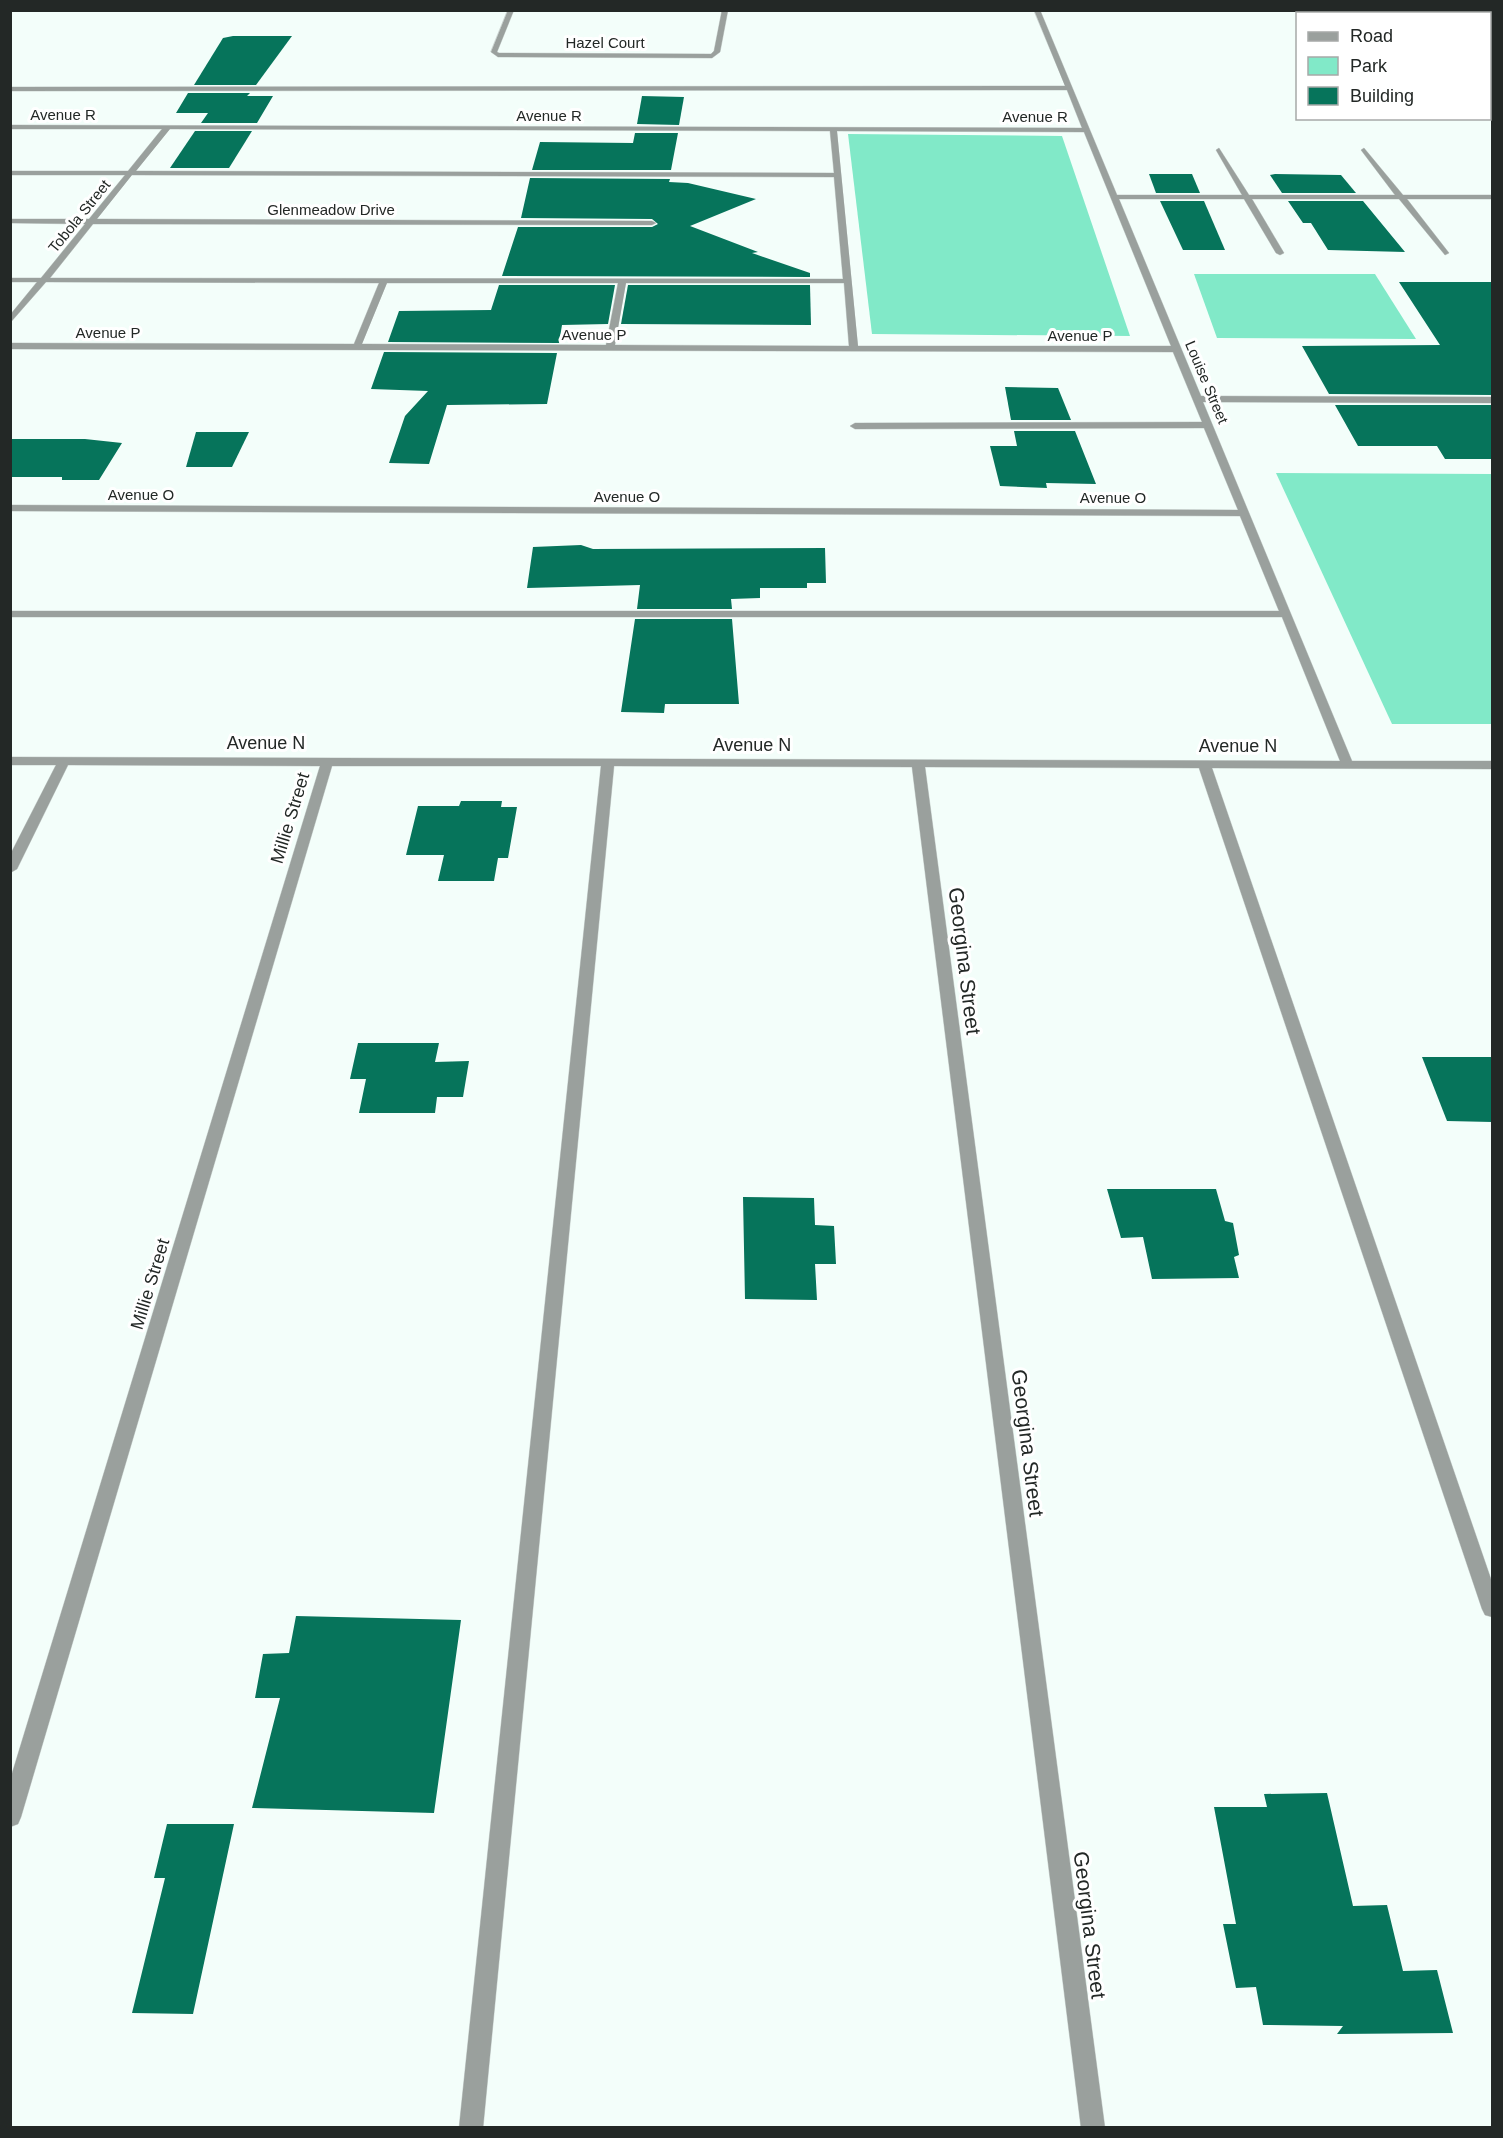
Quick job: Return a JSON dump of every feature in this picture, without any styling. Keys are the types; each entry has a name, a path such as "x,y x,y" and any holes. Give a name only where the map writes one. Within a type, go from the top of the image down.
{"street":[{"name":"Hazel Court","path":"511,10 494,52 498,55 712,56 717,52 725,10"},
{"name":"Louise Street","path":"1037,10 1348,765"},
{"path":"10,89 1069,88"},
{"name":"Avenue R","path":"10,127 1087,130"},
{"name":"Tobola Street","path":"10,321 168,127"},
{"path":"833,129 854,348"},
{"path":"1219,150 1280,253"},
{"path":"1364,150 1445,253"},
{"path":"10,173 838,175"},
{"path":"1114,197 1492,197"},
{"name":"Glenmeadow Drive","path":"10,221 652,223"},
{"path":"10,280 848,281"},
{"path":"357,347 384,280"},
{"path":"610,347 622,281"},
{"name":"Avenue P","path":"10,346 1177,350"},
{"path":"1198,399 1492,400"},
{"path":"855,426 1209,425"},
{"name":"Avenue O","path":"10,508 1244,513"},
{"path":"10,614 1286,614"},
{"name":"Avenue N","path":"10,761 1492,765"},
{"path":"10,869 64,761"},
{"name":"Millie Street","path":"10,1816 327,762"},
{"path":"471,2127 608,763"},
{"name":"Georgina Street","path":"918,764 1093,2127"},
{"path":"1204,764 1492,1609"}],"green space":[{"path":"848,134 1062,136 1130,336 872,334"},
{"path":"1194,274 1375,274 1416,339 1217,338"},
{"path":"1276,473 1492,474 1492,724 1392,724"}],"building":[{"path":"292,36 256,85 194,85 223,38"},
{"path":"188,93 250,93 247,96 273,96 257,123 201,123 208,113 176,113"},
{"path":"642,96 684,97 679,125 637,124"},
{"path":"195,131 252,131 229,168 170,168"},
{"path":"635,133 678,133 671,170 532,170 540,142 633,143"},
{"path":"1149,174 1192,174 1200,193 1156,193"},
{"path":"1270,175 1341,175 1356,193 1282,193"},
{"path":"530,178 670,179 669,182 688,183 756,199 690,226 758,252 752,253 810,273 810,277 502,276 518,227 652,227 658,224 652,219 521,218"},
{"path":"1160,201 1204,201 1225,250 1183,250"},
{"path":"1288,201 1363,201 1405,252 1328,250 1311,223 1303,223"},
{"path":"1399,282 1492,282 1492,395 1329,394 1302,346 1440,345"},
{"path":"499,285 615,285 608,324 562,325 559,343 388,342 399,311 491,310"},
{"path":"628,285 810,285 811,325 621,324"},
{"path":"384,352 557,353 547,404 447,405 429,464 389,463 405,416 428,391 371,389"},
{"path":"1005,387 1058,388 1071,420 1011,420"},
{"path":"1335,405 1492,405 1492,459 1445,459 1437,446 1358,446"},
{"path":"1014,431 1075,431 1096,484 1046,483 1047,488 1000,486 990,446 1017,446"},
{"path":"196,432 249,432 232,467 186,467"},
{"path":"10,439 85,439 122,443 99,480 62,480 62,477 10,477"},
{"path":"581,545 593,549 825,548 826,583 807,583 807,588 760,588 760,598 731,599 732,609 637,609 640,585 527,588 533,547"},
{"path":"635,619 732,619 739,704 665,704 664,713 621,712"},
{"path":"461,801 502,801 501,807 517,807 508,858 498,858 494,881 438,881 444,855 406,855 418,806 459,806"},
{"path":"358,1043 439,1043 435,1062 469,1061 463,1097 437,1097 435,1113 359,1113 366,1079 350,1079"},
{"path":"1422,1057 1492,1057 1492,1122 1447,1121"},
{"path":"1107,1189 1216,1189 1225,1221 1233,1223 1239,1255 1234,1257 1239,1278 1152,1279 1143,1237 1121,1238"},
{"path":"743,1197 814,1198 815,1225 834,1226 836,1264 815,1264 817,1300 745,1299"},
{"path":"296,1616 461,1620 434,1813 252,1808 280,1698 255,1698 263,1654 289,1653"},
{"path":"1327,1793 1353,1906 1387,1905 1403,1971 1437,1970 1453,2033 1337,2034 1343,2026 1263,2025 1256,1987 1236,1988 1223,1924 1236,1924 1214,1807 1267,1807 1264,1794"},
{"path":"167,1824 234,1824 193,2014 132,2013 165,1878 154,1878"}]}
